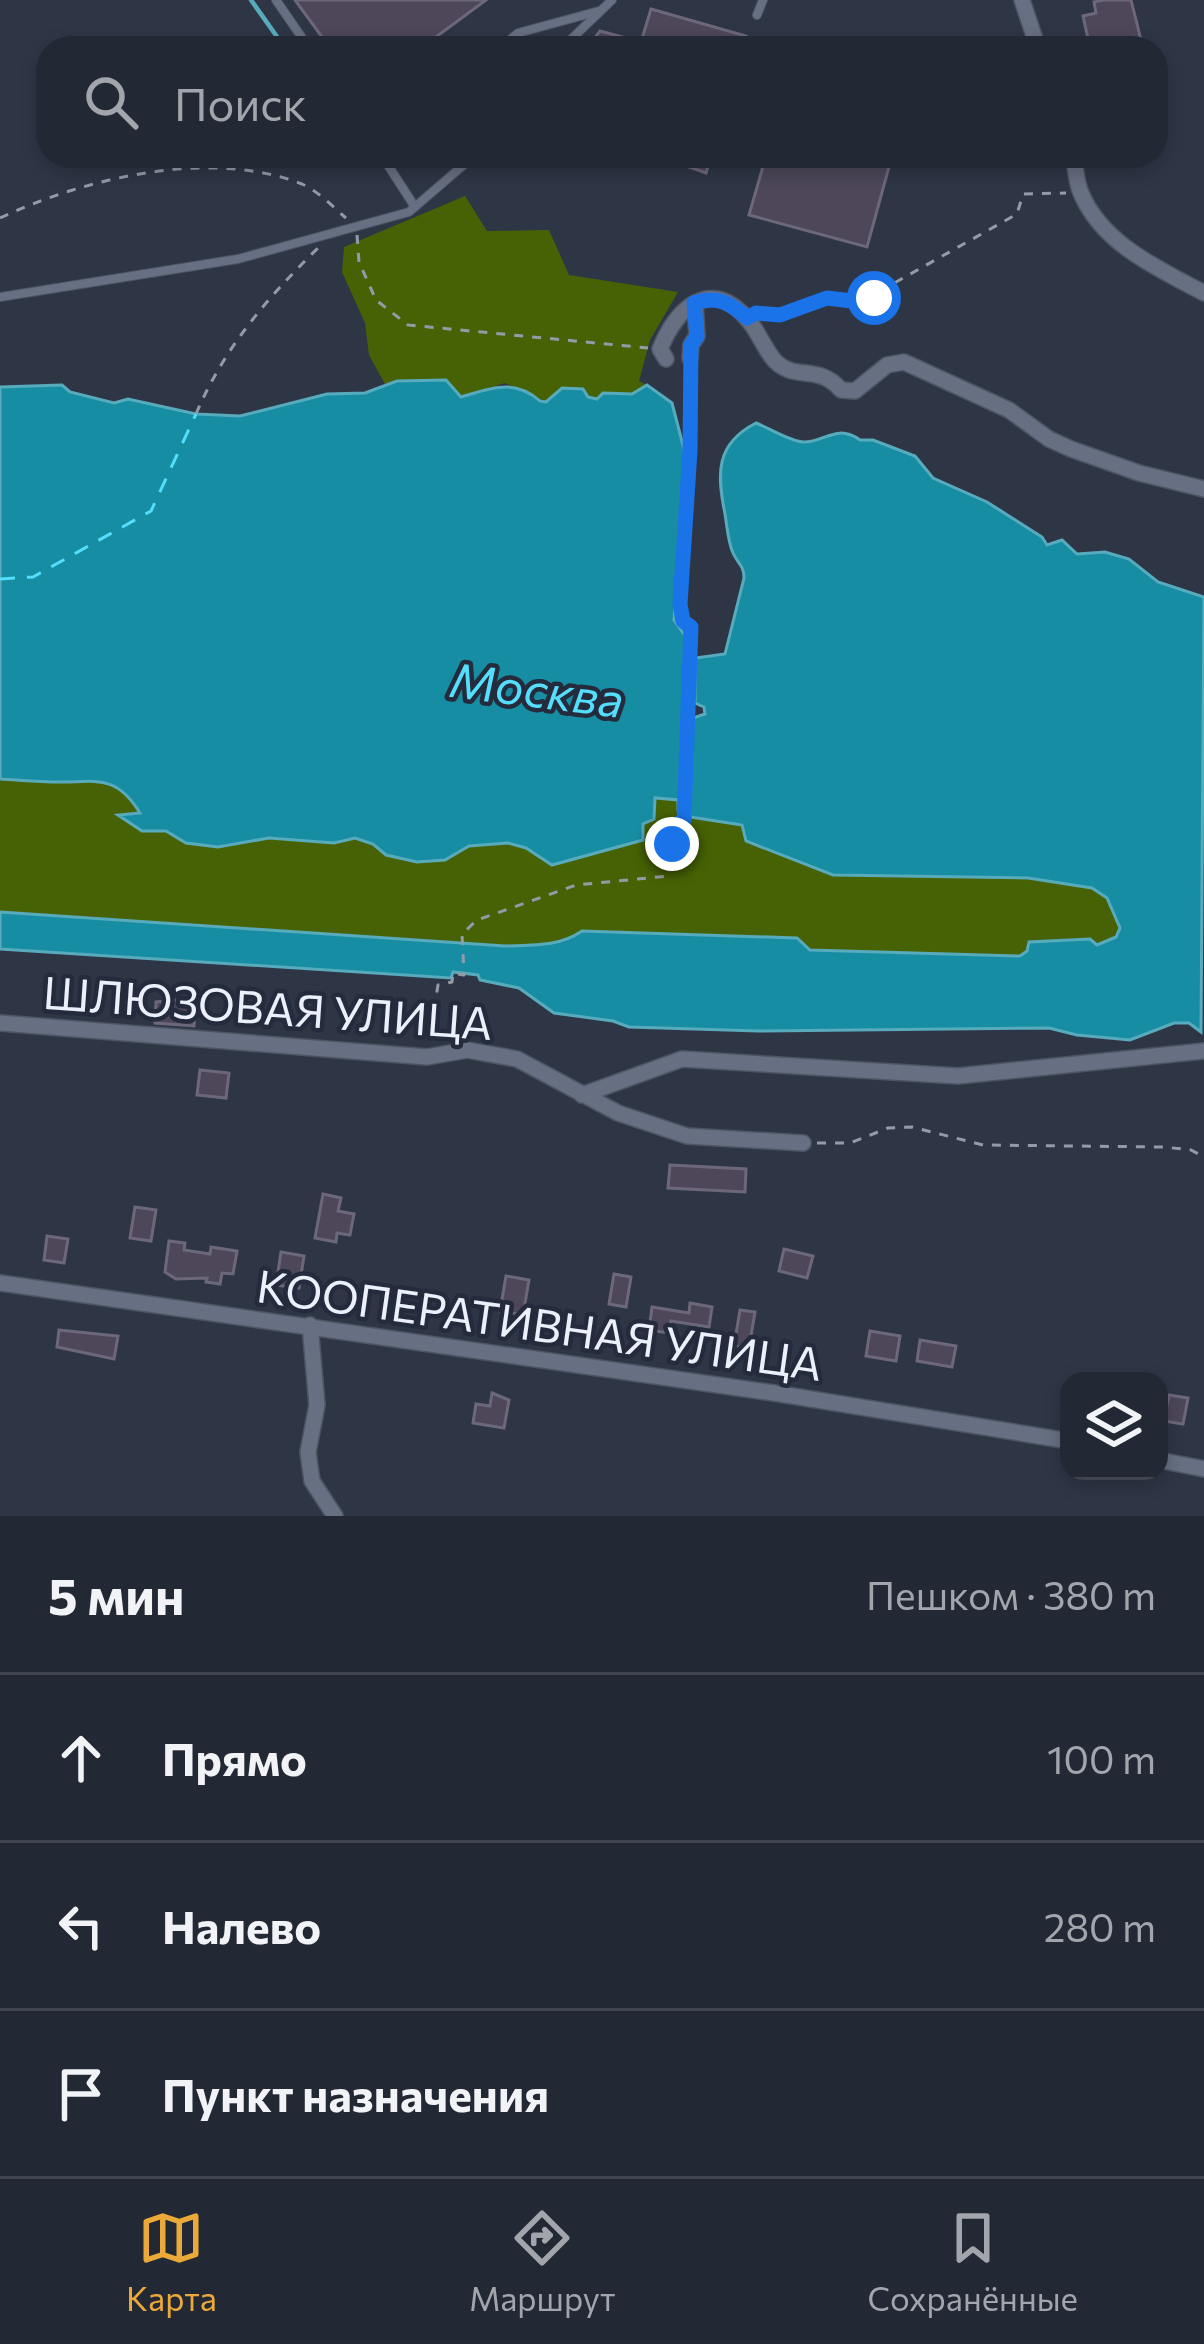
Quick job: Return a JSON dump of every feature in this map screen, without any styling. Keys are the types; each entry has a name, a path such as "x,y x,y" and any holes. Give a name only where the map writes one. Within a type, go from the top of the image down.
{"street":[{"path":"1022,0 1034,36"},
{"path":"1075,168 1080,192 1102,229 1152,265 1204,293"},
{"path":"675,358 683,308 708,298 727,301 747,318 776,362 798,373 815,371 841,390 855,391 887,364 904,362 1009,410 1049,439 1139,472 1204,489"},
{"path":"675,358 697,336 694,303"},
{"name":"ШЛЮЗОВАЯ УЛИЦА","path":"0,1023 427,1057 467,1050 517,1060 619,1113 687,1136 802,1143"},
{"path":"582,1094 682,1059 958,1076 1204,1051"},
{"name":"КООПЕРАТИВНАЯ УЛИЦА","path":"0,1282 774,1393 1060,1441"},
{"path":"310,1325 317,1405 308,1452 312,1481 335,1516"},
{"path":"1168,1462 1204,1469"}],"lane":[{"path":"276,0 301,36"},
{"path":"574,36 612,0"},
{"path":"758,15 763,0"},
{"path":"514,36 599,11"},
{"path":"390,168 415,207"},
{"path":"0,297 238,259 356,226 415,207 459,168"}],"path":[{"path":"0,218 70,189 189,168"},
{"path":"224,168 253,169 307,186 356,226 359,262 376,300 408,326 675,358 689,378 690,451 680,604 683,621 691,627 684,820 676,825 668,876 576,885 477,920 463,934 464,975 453,973 452,982 438,986 431,1028"},
{"path":"747,318 756,313 793,312 827,298 860,302 874,298 1017,214 1023,194 1080,192"},
{"path":"196,414 211,378 260,305 337,231"},
{"path":"675,358 689,378"},
{"path":"802,1143 850,1143 888,1128 912,1127 983,1144 1164,1147 1191,1150 1204,1157"}],"green space":[{"path":"465,196 487,231 549,230 569,275 678,292 650,340 639,381 647,385 632,394 603,393 597,399 558,390 546,402 505,383 461,397 397,381 385,384 369,355 365,323 342,272 344,247"},
{"path":"93,778 131,801 141,814 121,815 142,831 166,831 186,843 218,847 269,838 334,843 355,838 386,855 445,860 469,846 508,843 553,865 643,840 643,823 655,797 678,800 678,810 690,817 742,825 746,842 833,875 1028,878 1092,888 1107,898 1120,929 1103,943 1030,946 1020,956 809,950 800,940 571,939 505,946 0,912 0,779 62,782"}],"water":[{"name":"Москва","path":"446,380 461,397 511,387 546,402 562,388 583,389 588,397 597,399 603,393 632,394 647,385 672,403 685,453 674,620 690,643 684,812 678,810 678,800 655,798 654,819 643,824 643,840 552,865 508,843 469,846 445,860 417,862 386,855 355,838 334,843 269,838 218,847 186,843 166,831 142,831 118,815 140,813 114,786 0,779 0,387 62,385 70,392 114,403 128,399 196,414 240,416 327,394 365,393 397,381"},
{"path":"756,423 797,441 844,433 915,456 933,478 987,502 1047,545 1062,540 1077,554 1105,552 1129,559 1158,582 1204,597 1201,1032 1189,1023 1174,1023 1130,1040 1049,1028 759,1031 629,1027 554,1013 519,988 480,980 478,975 453,972 451,978 0,949 0,912 505,946 555,943 582,931 797,938 810,950 1020,956 1029,942 1090,939 1097,945 1116,937 1120,928 1107,898 1092,888 1028,878 833,875 746,841 742,825 690,817 693,718 705,714 704,707 695,703 695,658 725,654 744,578 729,539 722,461 733,440"}],"building":[{"path":"295,0 486,0 437,36 321,36"},
{"path":"1131,0 1140,36 1087,36 1083,16 1096,13 1094,2"},
{"path":"651,9 746,36 643,36"},
{"path":"763,168 889,168 867,247 749,215"},
{"path":"180,1000 195,1005 194,1026 155,1023 156,1002"},
{"path":"200,1070 229,1073 226,1098 197,1095"},
{"path":"670,1165 746,1169 745,1192 668,1188"},
{"path":"323,1194 341,1198 338,1211 354,1214 350,1235 337,1233 336,1242 315,1238"},
{"path":"135,1207 156,1210 151,1241 130,1238"},
{"path":"47,1236 68,1239 64,1263 44,1260"},
{"path":"169,1241 185,1243 184,1250 210,1254 211,1247 237,1251 233,1274 222,1273 220,1284 206,1282 207,1278 176,1279 165,1272"},
{"path":"784,1249 813,1256 807,1278 779,1271"},
{"path":"281,1252 304,1256 299,1288 276,1285"},
{"path":"614,1274 631,1277 626,1307 609,1304"},
{"path":"506,1276 529,1280 523,1315 500,1311"},
{"path":"690,1303 712,1307 709,1327 671,1321 669,1333 649,1330 652,1307 689,1313"},
{"path":"740,1310 755,1312 749,1348 734,1346"},
{"path":"59,1330 118,1336 114,1359 57,1347"},
{"path":"870,1331 900,1336 896,1361 866,1356"},
{"path":"920,1340 956,1346 952,1367 917,1361"},
{"path":"492,1393 509,1400 504,1428 473,1423 476,1404 490,1406"},
{"path":"1169,1395 1188,1398 1183,1424 1168,1422"}],"waterway":[{"path":"251,0 276,36"}],"ferry route":[{"path":"0,579 33,577 151,511 196,414"}],"route":[{"path":"672,844 676,825 684,820 691,627 683,621 680,604 691,345 697,336 694,303 708,298 727,301 747,318 805,309 827,298 860,302 874,298"}]}
